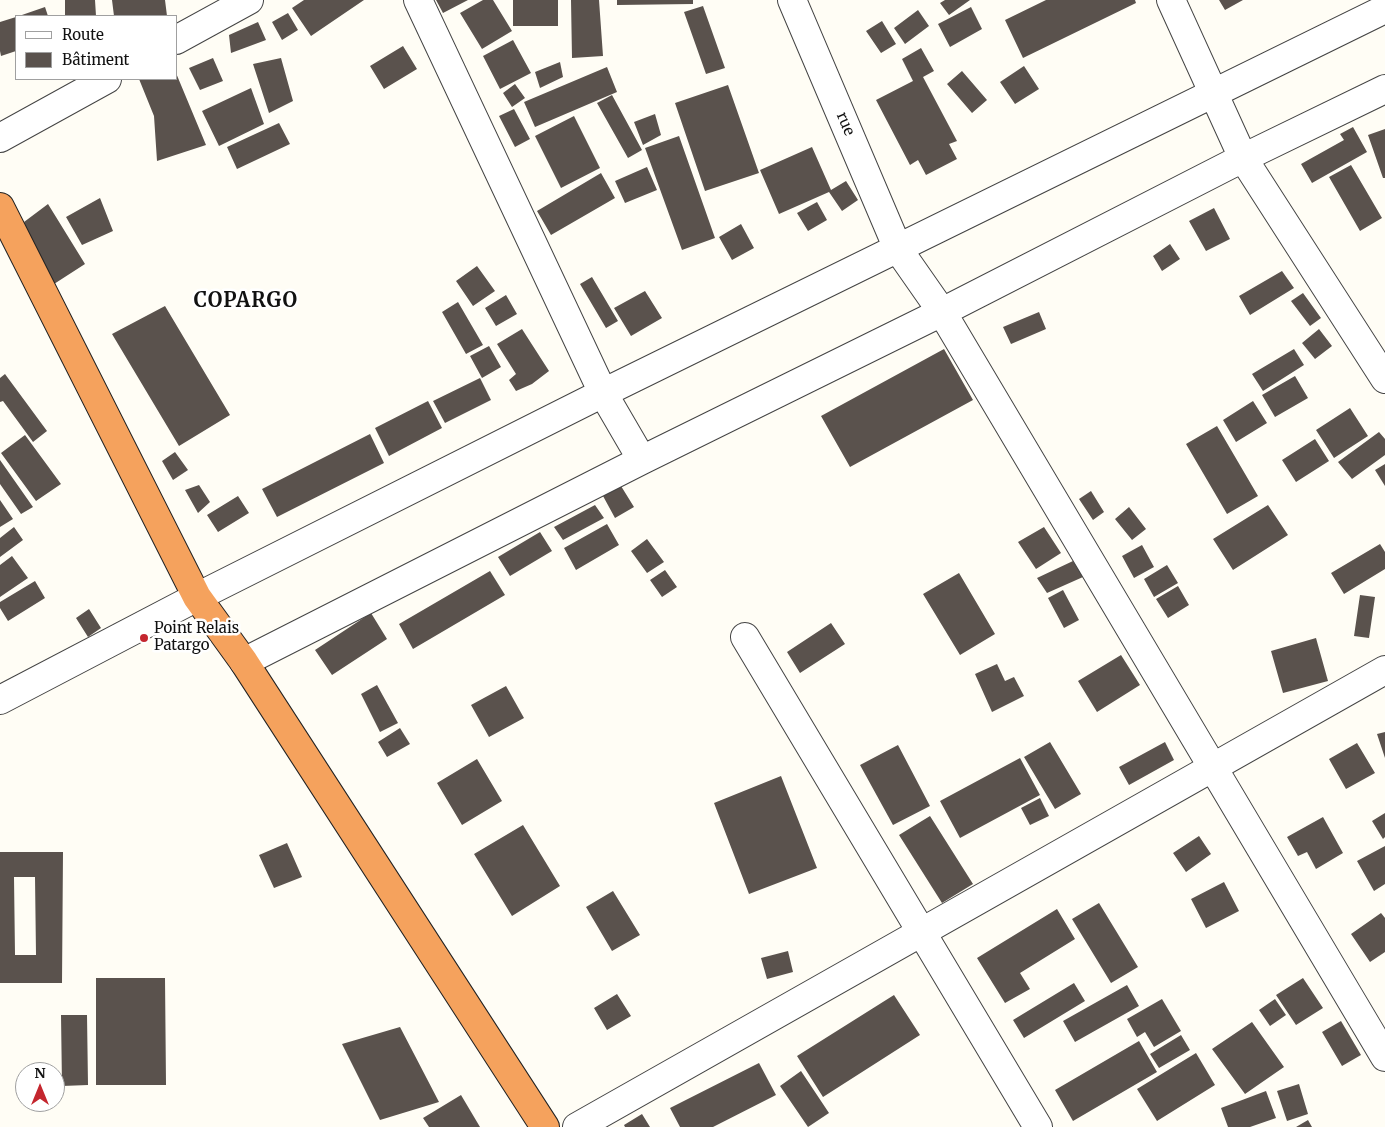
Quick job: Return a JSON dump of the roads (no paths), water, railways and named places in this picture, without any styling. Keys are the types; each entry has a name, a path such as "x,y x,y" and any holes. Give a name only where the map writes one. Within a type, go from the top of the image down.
{"highway":[{"path":"0,207 196,597 244,662 545,1127"}],"street":[{"path":"178,39 249,0"},
{"path":"418,0 603,393 642,460"},
{"name":"rue","path":"792,0 898,249 942,312 1385,1058"},
{"path":"1171,0 1243,158 1385,380"},
{"path":"0,700 196,597 603,393 1385,8"},
{"path":"0,138 105,80"},
{"path":"244,662 642,460 942,312 1243,158 1385,89"},
{"path":"745,637 1038,1127"},
{"path":"577,1127 1385,670"}],"place":[{"name":"Point Relais Patargo","path":"144,638"}],"district":[{"name":"COPARGO","path":"246,301"}]}
